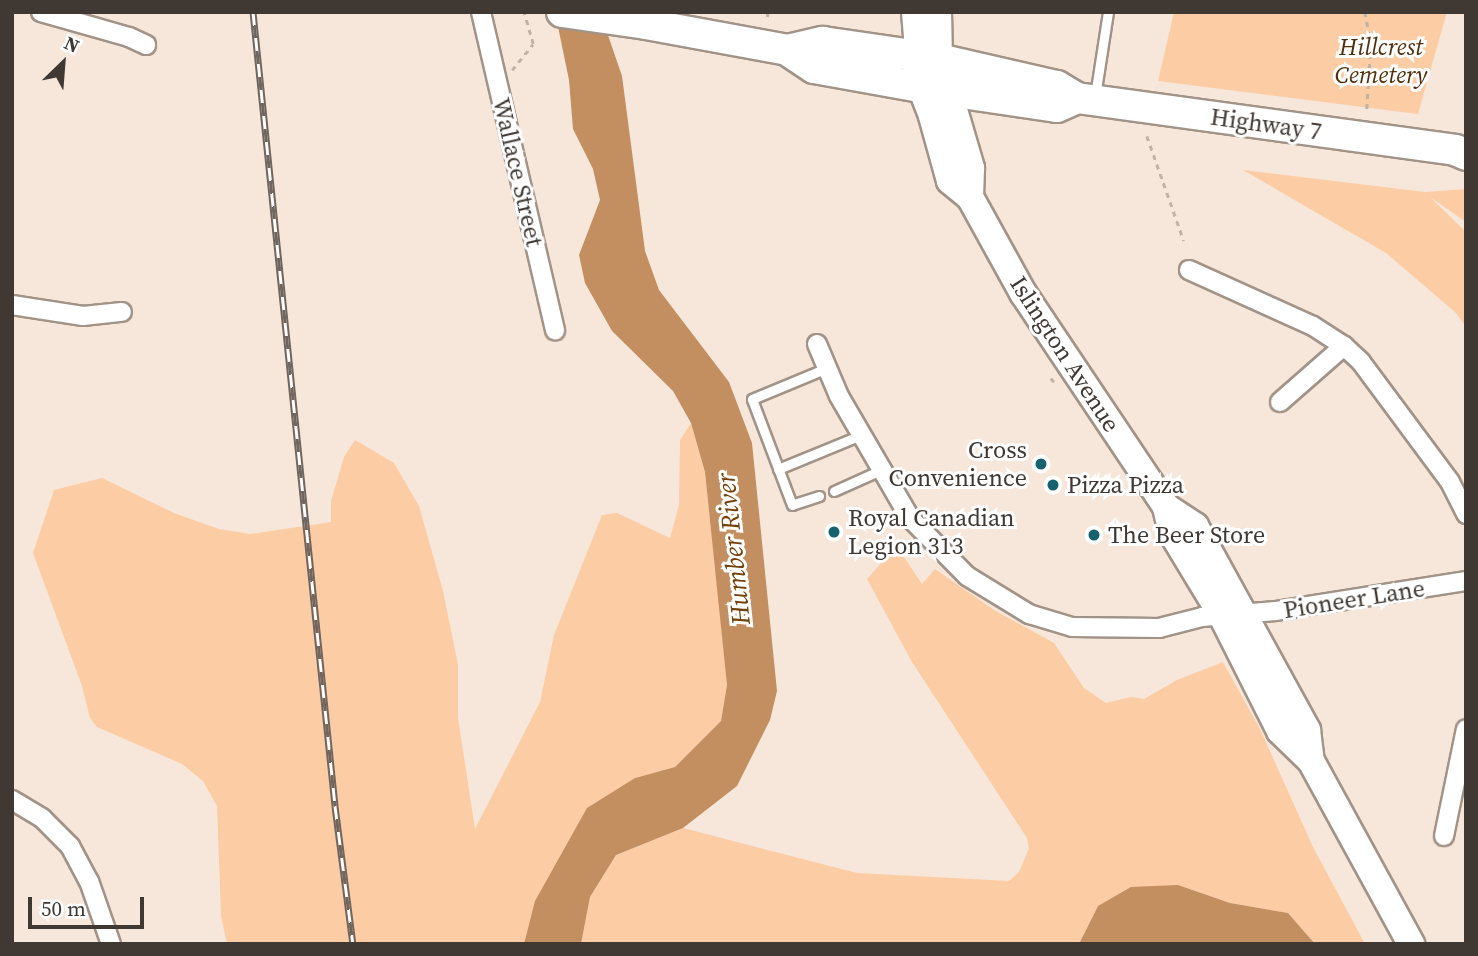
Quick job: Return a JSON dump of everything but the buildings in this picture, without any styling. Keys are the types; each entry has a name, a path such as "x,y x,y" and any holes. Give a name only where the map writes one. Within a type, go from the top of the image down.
{"main road":[{"name":"Highway 7","path":"562,12 646,24 787,50 823,42 928,58 1057,86 1086,100 1462,151"},
{"name":"Islington Avenue","path":"915,12 928,58 933,89 932,116 950,181 970,197 1023,293 1166,508 1171,533 1231,614 1307,730 1311,761 1411,944"},
{"name":"Islington Avenue","path":"928,58 938,12"},
{"name":"Highway 7","path":"787,50 814,68 933,89 1057,107 1086,100"}],"street":[{"path":"41,12 129,37 146,45"},
{"name":"Wallace Street","path":"481,12 555,331"},
{"path":"1189,270 1313,326 1344,346 1361,362 1450,482 1466,514"},
{"path":"12,305 83,316 122,312"},
{"name":"Pioneer Lane","path":"817,344 861,435 910,518 944,555 978,583 1030,614 1072,626 1158,628 1231,614 1276,611 1466,581"},
{"path":"1280,402 1344,346"},
{"path":"1444,836 1466,729"},
{"path":"12,800 42,818 70,846 89,881 111,944"}],"lane":[{"path":"1086,100 1108,12"},
{"path":"819,496 792,505 752,399 827,368"},
{"path":"778,469 861,435"},
{"path":"834,491 881,470"}],"path":[{"path":"509,74 533,44 524,12"},
{"path":"1365,12 1371,44 1367,110"},
{"path":"1147,136 1184,241"},
{"path":"1051,378 1054,382"}],"green space":[{"name":"Hillcrest Cemetery","path":"1174,12 1447,12 1418,114 1158,81"},
{"path":"1243,170 1425,192 1466,189 1466,222 1430,197 1466,232 1466,327 1456,313 1386,253"},
{"path":"691,423 705,472 721,620 727,685 721,721 675,767 635,778 524,944 227,944 221,916 217,806 203,781 182,764 97,727 90,718 82,686 33,553 54,490 102,478 174,513 219,529 250,534 331,522 331,501 344,457 355,440 394,463 419,506 443,591 458,664 458,718 475,829 540,702 554,635 602,515 617,513 670,538 679,505 680,440"},
{"path":"891,552 902,554 922,584 935,569 994,610 1054,643 1084,688 1106,703 1131,697 1144,699 1177,680 1223,662 1260,729 1313,847 1365,944 1315,944 1288,913 1230,903 1178,885 1098,906 1079,944 581,944 590,897 616,855 683,828 857,873 1009,881 1019,872 1029,848 1027,838 912,662 867,579"}],"water":[{"name":"Humber River","path":"555,12 600,12 622,76 645,251 659,290 729,382 752,443 777,691 770,720 737,786 683,828 616,855 590,897 581,944 524,944 535,901 587,808 635,778 675,767 721,721 727,685 705,472 691,423 673,391 612,331 585,283 579,255 600,200 593,169 573,129 569,80"},
{"path":"1178,885 1230,903 1288,913 1315,944 1079,944 1098,906 1131,887"}],"railway":[{"path":"253,12 335,806 353,944"}],"place":[{"name":"Cross Convenience","path":"1041,464"},
{"name":"Pizza Pizza","path":"1053,485"},
{"name":"Royal Canadian Legion 313","path":"834,532"},
{"name":"The Beer Store","path":"1094,535"}]}
